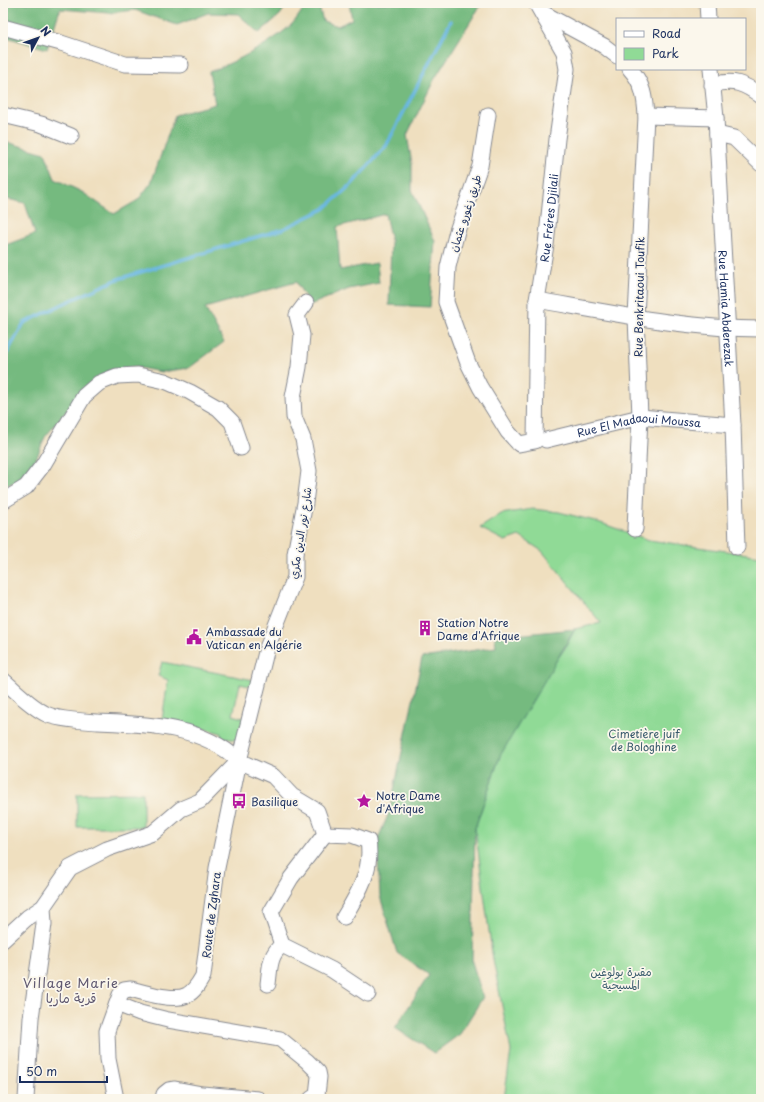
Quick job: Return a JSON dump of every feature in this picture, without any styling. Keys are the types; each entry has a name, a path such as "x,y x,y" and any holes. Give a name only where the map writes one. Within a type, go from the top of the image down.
{"street":[{"path":"707,3 708,18"},
{"path":"540,8 604,46 616,55"},
{"name":"Rue Fréres Djilali","path":"540,8 564,52 567,69 557,139 546,245 537,300 541,440"},
{"path":"3,27 61,43 124,64 181,65"},
{"name":"Rue Benkritaoui Toufik","path":"631,70 638,78 645,97 646,116 636,317 640,417 635,529"},
{"name":"Rue Hamia Abderezak","path":"711,70 716,118 728,329 737,547"},
{"path":"712,85 726,81 736,83 749,87 761,96"},
{"path":"3,115 41,124 71,136"},
{"name":"طريق زغورو عثمان","path":"488,115 480,166 457,231 448,267 446,302 468,363 480,387 508,432 519,444 541,440"},
{"path":"646,116 716,118"},
{"path":"717,134 734,138 761,164"},
{"path":"537,300 636,317 728,329 761,329"},
{"name":"شارع نور الدين مكري","path":"235,757 267,648 296,577 295,554 309,471 303,439 294,417 293,397 300,368 302,336 297,315 306,303"},
{"path":"3,501 26,488 43,465 84,396 99,383 117,376 138,375 165,381 190,392 218,408 232,422 241,448"},
{"name":"Rue El Madaoui Moussa","path":"541,440 640,417 733,425"},
{"path":"3,680 27,701 48,715 85,721 130,723 196,734 235,757 273,776 292,796 317,811 325,834"},
{"path":"3,940 28,917 42,907 70,868 107,849 153,833 181,809 200,801 235,757"},
{"name":"Route de Zghara","path":"117,1004 124,990 131,989 175,998 187,995 197,987 203,976 217,868 235,757"},
{"path":"325,834 352,835 368,841 370,851 367,873 344,917"},
{"path":"325,834 291,878 271,912 282,945 332,970 368,994"},
{"path":"26,1099 31,1018 44,924 42,907"},
{"path":"268,984 269,964 272,955 282,945"},
{"path":"116,1099 108,1059 107,1031 117,1004 140,1013 168,1020 280,1039 318,1072 319,1077 317,1095 311,1099"},
{"path":"163,1099 164,1094 169,1090 175,1089 258,1099"}],"green space":[{"path":"3,3 288,3 280,15 259,33 238,14 208,13 177,25 135,10 109,13 60,9 47,49 3,36"},
{"path":"307,3 318,3 323,21 338,26 352,19 349,3 482,3 434,80 407,135 412,164 412,190 435,241 430,307 389,305 391,241 385,214 337,227 340,270 377,263 379,283 349,289 310,305 296,282 205,308 224,342 189,368 161,372 135,367 106,372 80,395 45,437 36,459 19,480 3,487 3,246 35,234 25,203 3,198 3,141 45,153 55,179 82,192 114,214 138,200 151,183 175,115 215,104 209,72 241,58 272,40 293,24"},
{"path":"532,509 559,512 595,521 649,540 761,556 761,1099 504,1099 511,1051 493,960 475,828 500,756 526,704 565,648 575,629 601,623 542,551 519,536 505,541 480,528 501,514"},
{"path":"575,629 500,756 475,828 472,962 483,997 460,1034 434,1053 395,1028 429,975 397,953 380,896 377,841 389,813 422,658 496,647 495,637"},
{"path":"162,662 254,680 253,687 240,684 233,715 246,719 240,741 221,737 221,733 162,720 168,680 158,676"},
{"path":"143,793 143,827 77,827 77,794"}],"waterway":[{"path":"3,360 24,323 67,302 118,279 283,229 324,209 352,184 386,146 451,21"}],"place":[{"name":"Station Notre Dame d'Afrique","path":"425,628"},
{"name":"Ambassade du Vatican en Algérie","path":"194,637"},
{"name":"Basilique","path":"239,801"},
{"name":"Notre Dame d'Afrique","path":"364,801"}],"district":[{"name":"Village Marie قرية ماريا","path":"71,990"}],"park label":[{"name":"Cimetière juif de Bologhine","path":"644,739"},
{"name":"مقبرة بولوغين المسيحية","path":"621,977"}]}
